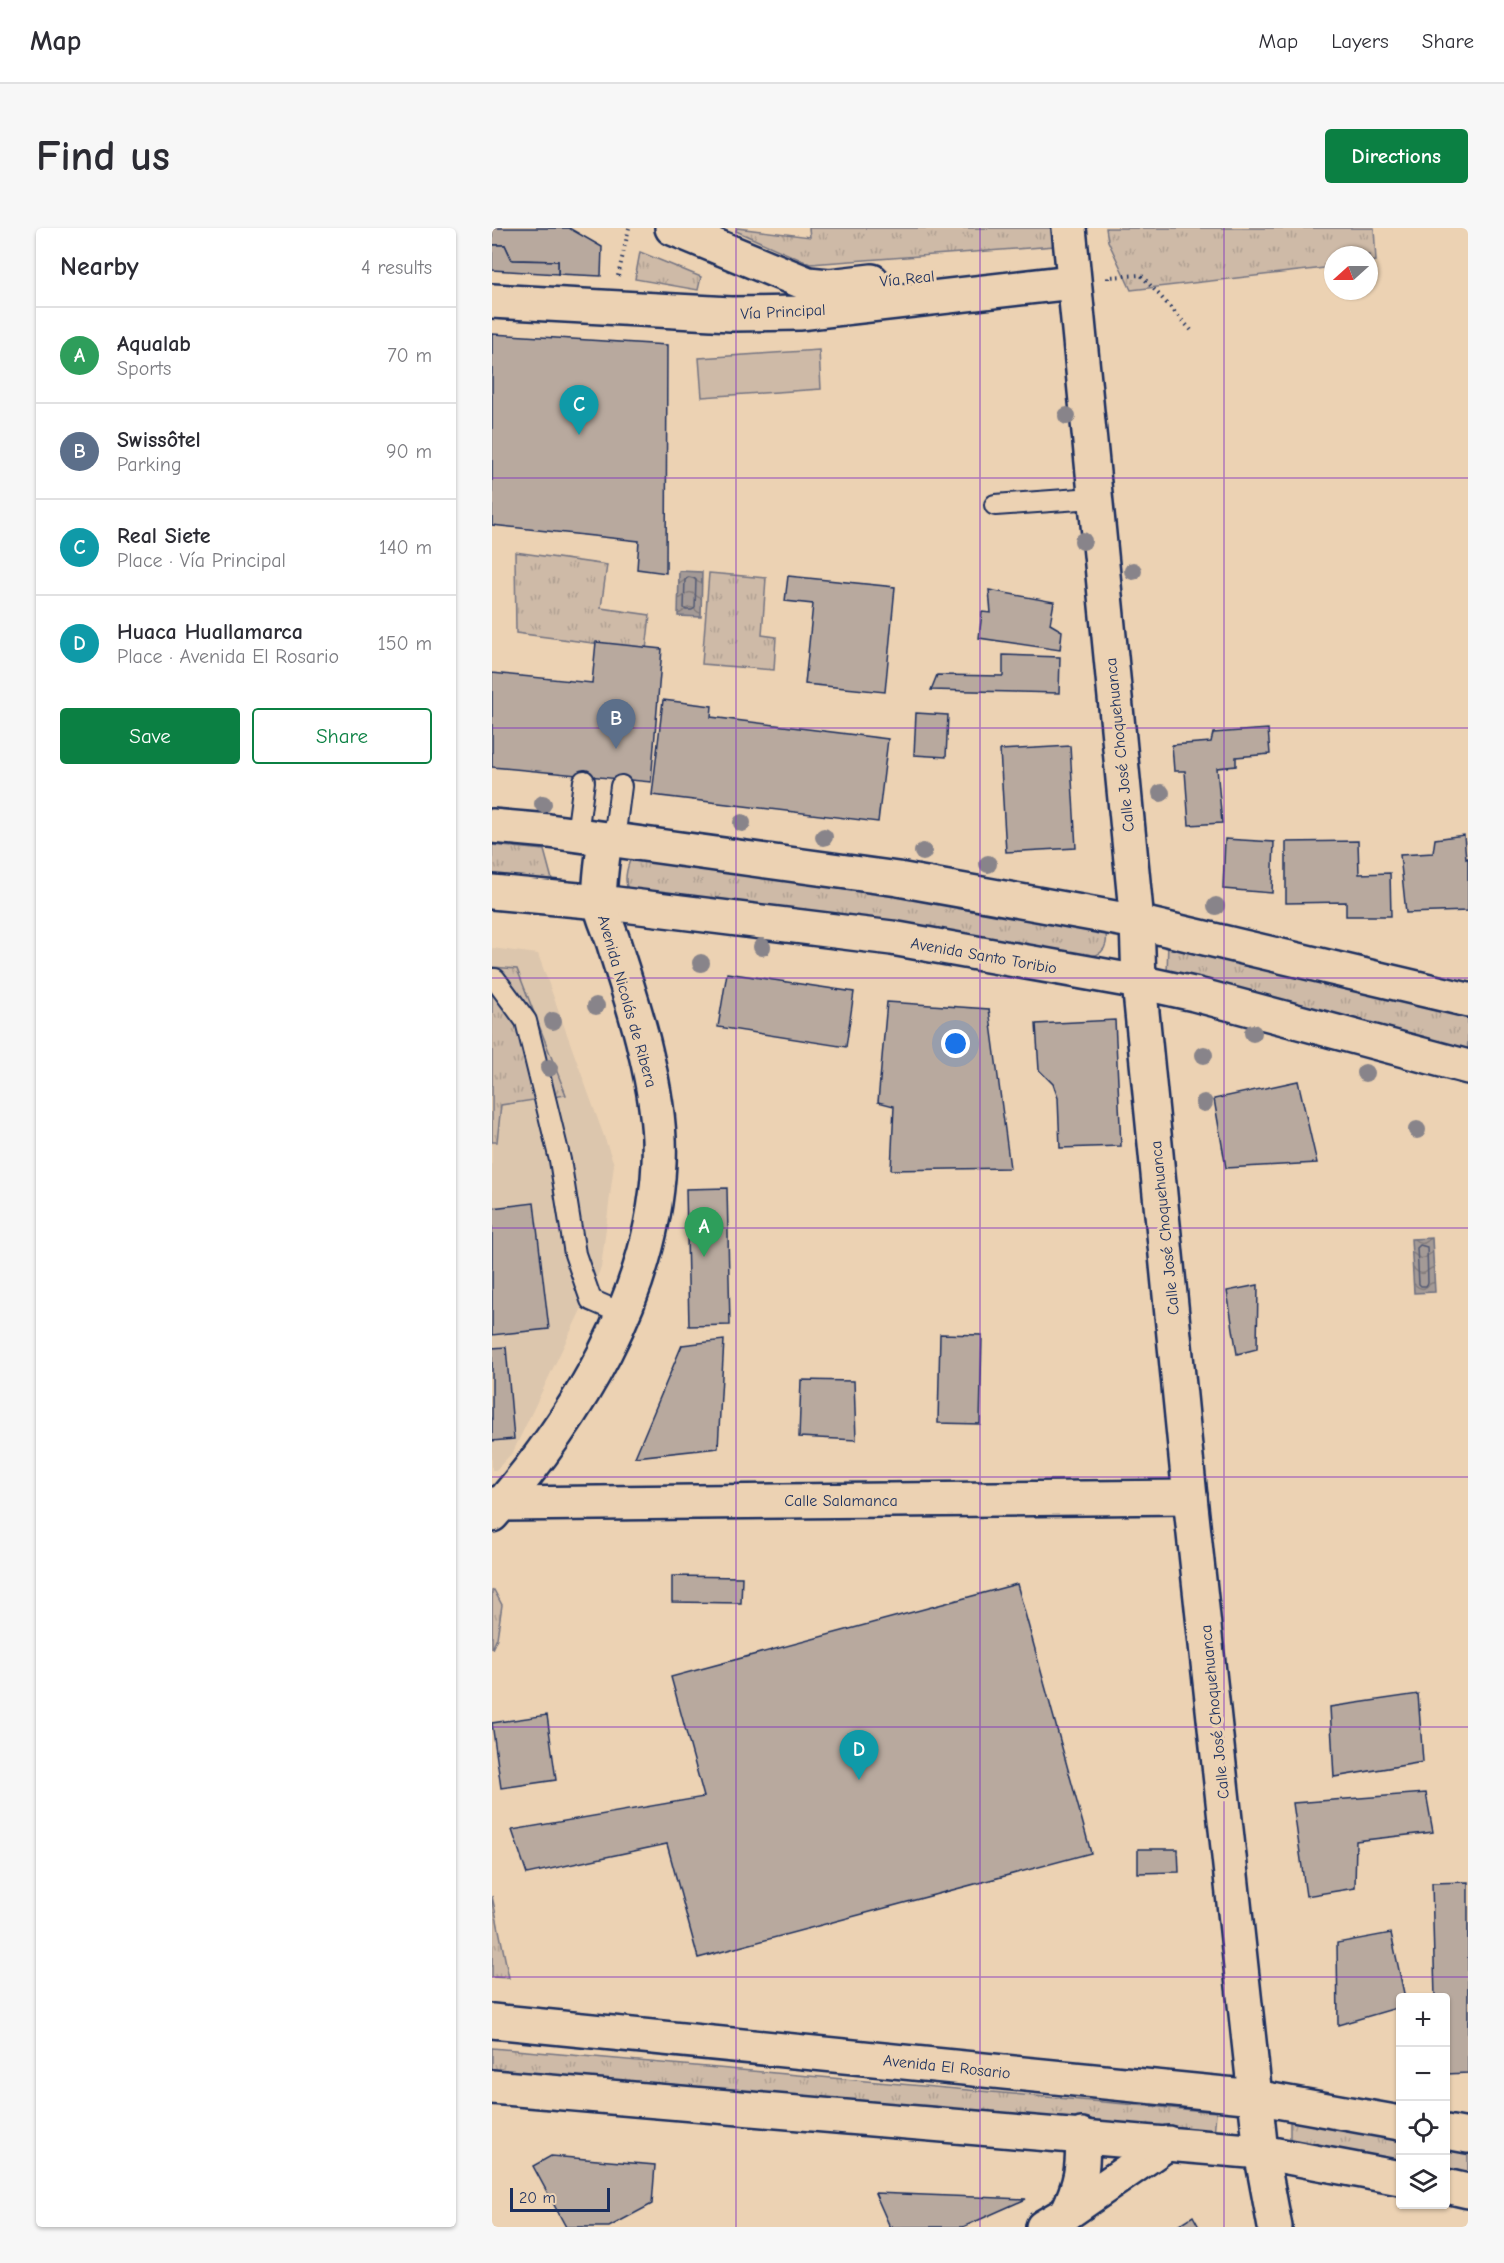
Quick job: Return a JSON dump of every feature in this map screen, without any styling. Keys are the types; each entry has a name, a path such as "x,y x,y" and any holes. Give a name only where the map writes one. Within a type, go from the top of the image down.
{"street":[{"name":"Vía Real","path":"672,228 808,284 829,286 1072,272"},
{"name":"Calle José Choquehuanca","path":"1069,228 1137,921 1139,982 1190,1497 1255,2097 1275,2227"},
{"path":"731,314 747,308 758,295 758,276 748,259"},
{"name":"Vía Principal","path":"492,301 731,314 799,314 1072,272"},
{"path":"492,826 599,838 898,879 1137,921 1468,1000"},
{"name":"Avenida Nicolás de Ribera","path":"495,1507 569,1415 584,1391 623,1314 648,1238 656,1198 659,1134 655,1094 645,1048 600,902 599,838"},
{"name":"Avenida Santo Toribio","path":"492,892 600,902 892,938 1139,982 1194,994 1468,1067"},
{"name":"Calle Salamanca","path":"495,1507 1190,1497"},
{"name":"Avenida El Rosario","path":"492,2021 1255,2097 1396,2122"},
{"path":"492,2087 1262,2151 1396,2177"},
{"path":"1450,2133 1468,2136"},
{"path":"1055,2220 1078,2188 1082,2172 1082,2135"},
{"path":"1055,2220 1167,2143"},
{"path":"1450,2187 1468,2191"}],"lane":[{"path":"995,505 1094,498"},
{"path":"584,780 599,838"},
{"path":"599,838 621,786"},
{"path":"492,979 495,979 526,1021 560,1160 575,1254 591,1300 623,1314"}],"path":[{"path":"616,283 629,228"},
{"path":"1108,286 1108,277 1141,276 1191,330"}],"shaded area":[{"path":"492,948 538,954 614,1164 601,1268 513,1452 496,1470 492,1470"}],"green space":[{"path":"737,228 810,237 809,228 1055,228 1055,246 810,264 736,231"},
{"path":"1106,228 1374,228 1375,246 1324,246 1324,268 1131,290 1108,241"},
{"path":"640,252 701,277 698,290 635,279"},
{"path":"819,350 821,389 702,397 699,358"},
{"path":"515,552 607,565 601,608 650,615 646,650 516,633"},
{"path":"709,573 766,578 762,635 776,637 774,670 702,664"},
{"path":"492,845 544,850 554,887 492,880"},
{"path":"630,860 1102,923 1106,933 1106,944 1101,952 1091,956 634,899 628,890 626,875"},
{"path":"1168,942 1468,1016 1468,1051 1167,975"},
{"path":"492,967 517,969 566,1095 501,1105 497,1142 492,1142"},
{"path":"494,1590 502,1605 497,1638 492,1649 492,1591"},
{"path":"492,1896 509,1978 492,1977"},
{"path":"492,2048 1216,2112 1214,2137 492,2074"},
{"path":"1290,2115 1396,2134 1396,2168 1290,2149"},
{"path":"1450,2144 1468,2147 1468,2180 1450,2177"}],"water":[{"path":"679,571 702,572 701,617 678,616"},
{"path":"1432,1238 1435,1292 1414,1293 1411,1239"}],"building":[{"path":"492,228 569,228 602,247 601,276 558,274 558,261 512,260 505,245 492,245"},
{"path":"492,245 505,245 512,260 558,261 558,274 492,270"},
{"path":"492,334 667,345 666,573 637,569 639,541 492,525"},
{"path":"788,576 895,587 885,692 805,684 813,604 785,601"},
{"path":"989,590 1054,602 1050,624 1062,631 1060,650 979,638 982,612 991,613"},
{"path":"596,642 662,649 651,782 492,767 492,673 592,683"},
{"path":"1003,655 1060,657 1059,693 931,690 937,675 1003,676"},
{"path":"663,700 712,706 711,717 888,739 878,822 652,795"},
{"path":"916,713 948,715 946,757 914,755"},
{"path":"1268,729 1270,754 1236,757 1236,766 1217,768 1222,823 1189,825 1185,771 1174,771 1172,745 1211,742 1213,733"},
{"path":"1070,746 1076,848 1006,852 1000,750"},
{"path":"1464,835 1466,859 1468,858 1468,911 1406,913 1400,855 1433,853 1435,839"},
{"path":"1225,839 1274,842 1272,893 1223,889"},
{"path":"1358,841 1359,874 1390,873 1391,916 1346,916 1346,902 1286,903 1286,842"},
{"path":"727,973 854,992 846,1047 718,1027"},
{"path":"887,1002 989,1009 1010,1168 891,1170 894,1106 878,1102"},
{"path":"1115,1020 1121,1146 1060,1148 1058,1098 1053,1084 1039,1070 1036,1024"},
{"path":"1298,1081 1317,1163 1226,1168 1214,1099"},
{"path":"727,1188 730,1325 689,1326 686,1189"},
{"path":"534,1203 549,1329 492,1335 492,1208"},
{"path":"1258,1285 1257,1349 1237,1354 1227,1291"},
{"path":"940,1334 982,1335 980,1424 938,1423"},
{"path":"724,1340 718,1448 635,1457 682,1345"},
{"path":"506,1347 514,1439 492,1441 492,1348"},
{"path":"801,1380 854,1381 856,1440 799,1437"},
{"path":"672,1576 742,1577 741,1603 672,1602"},
{"path":"1017,1584 1091,1853 698,1958 667,1844 527,1874 512,1830 704,1797 671,1677"},
{"path":"1418,1694 1423,1762 1334,1777 1330,1707"},
{"path":"547,1715 556,1780 501,1788 492,1723"},
{"path":"1426,1793 1433,1832 1356,1841 1355,1888 1306,1896 1293,1803"},
{"path":"1138,1849 1178,1849 1179,1872 1138,1873"},
{"path":"1468,1882 1468,2073 1450,2074 1450,1993 1435,1993 1432,1883"},
{"path":"1391,1933 1404,1993 1396,1993 1396,2008 1338,2025 1337,1943"},
{"path":"551,2156 655,2165 652,2204 609,2227 566,2227 533,2166"},
{"path":"875,2193 1026,2199 963,2227 890,2227"},
{"path":"1193,2216 1199,2227 1176,2227"}],"place":[{"name":"Real Siete","path":"579,435"},
{"name":"Swissôtel","path":"616,749"},
{"name":"Aqualab","path":"704,1257"},
{"name":"Huaca Huallamarca","path":"859,1780"}]}
